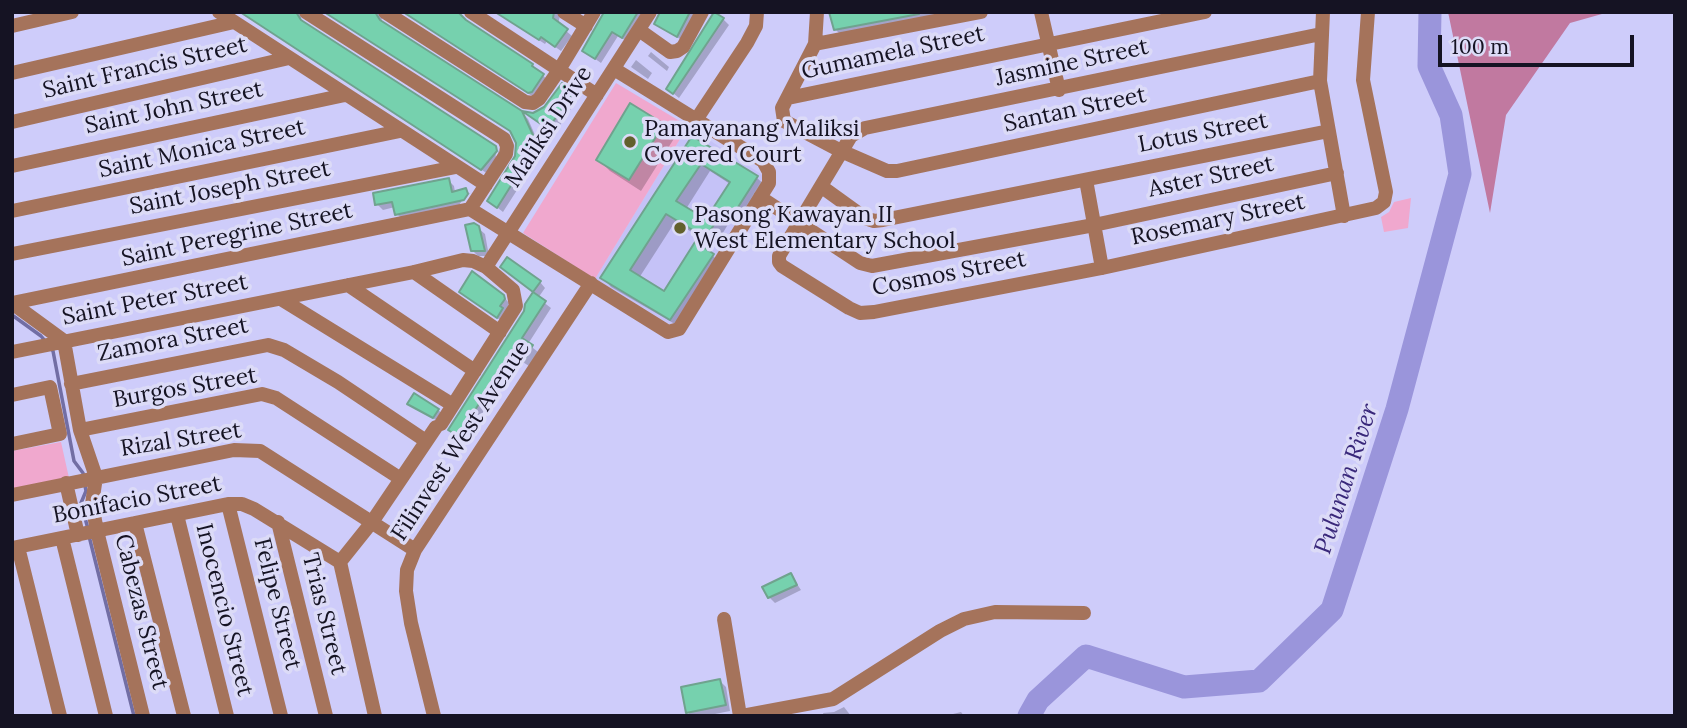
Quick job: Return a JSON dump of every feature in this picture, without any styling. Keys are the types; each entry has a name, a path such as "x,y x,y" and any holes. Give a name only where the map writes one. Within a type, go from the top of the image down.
{"street":[{"path":"12,26 72,12"},
{"path":"219,12 486,185"},
{"path":"306,12 504,139 507,146 506,154 470,209 508,232 486,267 513,290 516,306 453,405 372,522 340,562 375,716"},
{"path":"385,12 525,102 533,103 539,99 559,70 594,12"},
{"path":"471,12 597,95"},
{"path":"564,12 586,26"},
{"path":"614,69 650,12"},
{"path":"639,30 670,52 677,51 683,47 702,12"},
{"path":"696,120 747,43 756,26 757,12"},
{"path":"788,98 816,44 817,12"},
{"path":"816,44 981,12"},
{"path":"1041,12 1059,90"},
{"name":"Gumamela Street","path":"788,98 1205,12"},
{"path":"1323,12 1320,81 1344,216"},
{"name":"Rosemary Street","path":"1102,268 1344,216 1376,208 1384,202 1386,192 1363,80 1368,12"},
{"path":"12,73 234,22"},
{"name":"Jasmine Street","path":"822,187 851,136 865,128 1321,34"},
{"name":"Saint Francis Street","path":"12,122 289,58"},
{"name":"Maliksi Drive","path":"614,69 696,120 763,161 769,172 769,183 675,332 668,332 508,232 614,69"},
{"name":"Santan Street","path":"788,98 782,108 784,121 878,168 897,171 1320,81"},
{"name":"Saint John Street","path":"12,166 345,95"},
{"name":"Saint Monica Street","path":"12,211 400,131"},
{"name":"Lotus Street","path":"822,187 865,218 874,221 1329,131"},
{"name":"Saint Joseph Street","path":"12,254 456,167"},
{"name":"Aster Street","path":"760,197 860,263 872,265 1094,225 1337,173"},
{"path":"1086,180 1102,268"},
{"name":"Cosmos Street","path":"822,187 779,256 782,266 860,313 1102,268"},
{"name":"Saint Peregrine Street","path":"13,303 205,266 470,209"},
{"name":"Saint Peter Street","path":"12,352 463,260 486,267"},
{"path":"414,272 500,332"},
{"name":"Filinvest West Avenue","path":"434,716 405,591 407,570 415,550 591,284"},
{"path":"348,285 475,371"},
{"name":"Saint Peter Street","path":"281,299 453,405"},
{"path":"13,303 60,342"},
{"name":"Zamora Street","path":"60,342 71,384 268,345 284,350 327,376 426,441"},
{"path":"71,384 80,430 94,478"},
{"path":"12,395 50,387 60,434 12,444"},
{"name":"Burgos Street","path":"80,430 262,394 276,398 401,479"},
{"name":"Rizal Street","path":"12,495 234,450 260,451 415,550"},
{"name":"Cabezas Street","path":"87,533 94,478"},
{"name":"Cabezas Street","path":"71,482 143,716"},
{"name":"Bonifacio Street","path":"15,547 228,504 242,504 278,522 340,562"},
{"name":"Felipe Street","path":"228,504 281,716"},
{"name":"Inocencio Street","path":"177,515 227,716"},
{"name":"Trias Street","path":"278,522 326,716"},
{"path":"135,523 184,716"},
{"path":"62,538 106,716"},
{"path":"15,547 60,716"},
{"path":"724,619 741,716 833,699 964,618 995,612 1084,613"}],"shaded area":[{"path":"1448,12 1609,12 1570,23 1506,115 1490,213"},
{"path":"616,83 688,126 595,279 523,233"},
{"name":"Pasong Kawayan II West Elementary School","path":"688,126 764,176 674,327 595,279"},
{"path":"1411,198 1408,228 1384,232 1381,217 1389,212 1394,202"},
{"path":"61,442 69,478 12,489 12,451"}],"building":[{"path":"240,12 296,12 301,20 496,146 497,151 481,170"},
{"path":"324,12 375,12 380,20 522,111 537,144 497,208 487,201 515,156 516,143 510,131"},
{"path":"403,12 458,12 544,74 532,92 528,93"},
{"path":"495,12 554,12 553,18 568,29 555,47"},
{"path":"604,12 638,12 622,38 612,32 595,59 582,51"},
{"path":"660,12 690,12 677,37 654,24"},
{"path":"714,12 724,18 673,94 666,89"},
{"path":"829,12 919,12 919,14 834,30"},
{"path":"562,83 574,91 548,129 522,111 533,113 544,107"},
{"name":"Pamayanang Maliksi Covered Court","path":"630,103 664,124 629,180 596,160"},
{"path":"692,136 758,176 733,215 723,209 706,238 666,214 630,270 664,291 695,242 714,254 670,320 600,278","holes":["701,164 730,182 706,219 676,201"]},
{"path":"449,178 452,192 466,188 468,194 464,200 395,215 392,202 375,205 373,193"},
{"path":"474,223 479,226 485,251 471,251 465,225"},
{"path":"507,257 541,281 533,292 500,267"},
{"path":"472,271 504,295 505,299 500,306 503,308 497,318 459,292"},
{"path":"533,292 546,301 522,338 533,345 523,362 511,355 458,436 448,430 524,311"},
{"path":"414,393 439,409 433,418 407,404"},
{"path":"791,573 797,585 768,598 762,587"},
{"path":"720,679 726,705 686,713 681,687"}],"waterway":[{"name":"Pulunan River","path":"1029,716 1038,700 1086,656 1184,687 1259,681 1332,610 1397,409 1460,174 1451,115 1429,66 1430,12"},
{"path":"12,315 46,342"},
{"path":"50,348 53,351 74,461 84,478"},
{"path":"85,486 86,491 81,503 88,529"},
{"path":"89,536 134,716"}],"place":[{"name":"Pamayanang Maliksi Covered Court","path":"630,142"},
{"name":"Pasong Kawayan II West Elementary School","path":"680,228"}]}
